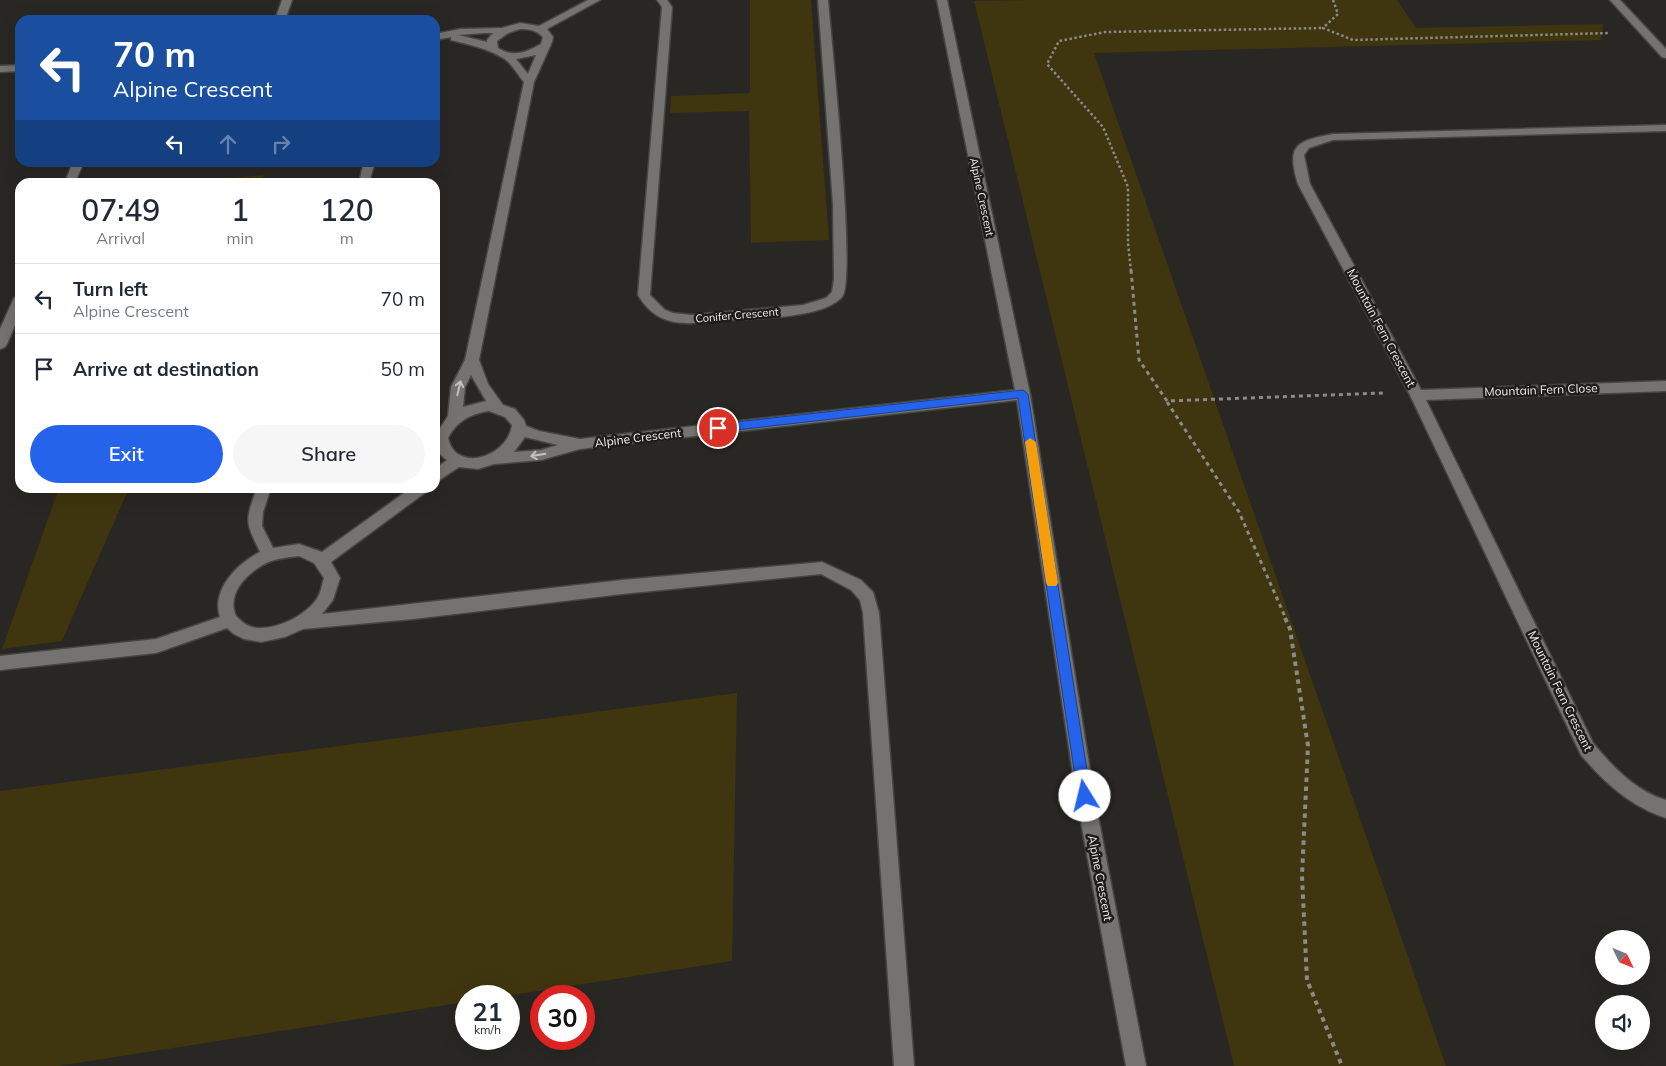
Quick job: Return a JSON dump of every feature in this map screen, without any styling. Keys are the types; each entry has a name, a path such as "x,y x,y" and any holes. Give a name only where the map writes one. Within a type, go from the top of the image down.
{"street":[{"path":"282,15 287,0"},
{"path":"440,37 460,32 502,31 517,27 540,29 595,0"},
{"name":"Conifer Crescent","path":"662,0 667,7 644,294 650,306 659,313 679,320 800,310 829,301 838,294 841,285 841,240 823,0"},
{"name":"Alpine Crescent","path":"942,0 1023,394 1085,796 1136,1066"},
{"path":"1615,0 1666,55"},
{"path":"455,418 458,387 472,360 530,82 548,37 540,29"},
{"path":"492,47 492,40 502,31"},
{"path":"440,37 472,41 492,47 498,53 508,56 531,54 544,46"},
{"path":"508,56 530,82"},
{"path":"0,69 15,68"},
{"name":"Mountain Fern Crescent","path":"1666,128 1333,137 1313,140 1301,146 1297,155 1304,184 1417,395 1587,749 1608,774 1656,807 1666,809"},
{"path":"0,344 15,310"},
{"path":"472,360 482,386 497,407"},
{"name":"Mountain Fern Close","path":"1417,395 1666,386"},
{"name":"Alpine Crescent","path":"495,459 541,456 580,444 1023,394"},
{"path":"497,407 511,413 518,421 517,440 510,449 495,459 476,464 457,461 445,452 441,438 448,423 455,418 463,412 476,408 497,407"},
{"name":"Alpine Crescent","path":"519,430 580,444"},
{"path":"440,474 457,461"},
{"path":"262,493 254,526 269,555"},
{"path":"322,560 414,493"},
{"path":"299,550 312,553 322,560 332,578 327,594 324,602 304,622 285,632 265,636 243,632 229,620 225,603 232,584 247,567 269,555 299,550"},
{"path":"304,622 414,612 622,587 822,568 856,585 867,597 871,613 904,1066"},
{"path":"0,663 156,646 229,620"}],"path":[{"path":"1323,28 1338,14 1333,0"},
{"path":"1342,1066 1307,980 1302,876 1308,746 1290,630 1239,512 1139,360 1128,243 1128,187 1103,127 1047,64 1059,41 1105,32 1323,28 1354,40 1643,30"},
{"path":"1167,401 1391,392 1417,395"}],"shaded area":[{"path":"750,0 811,0 829,240 751,243 749,111 670,113 671,96 750,93"},
{"path":"1397,0 1416,28 1603,24 1601,40 1094,53 1446,1066 1234,1066 974,1"},
{"path":"264,175 263,178 229,178"},
{"path":"57,493 127,493 62,641 2,649"},
{"path":"737,693 732,961 577,985 530,985 530,992 520,994 520,985 455,985 455,1004 58,1066 0,1066 0,791"}],"slow traffic":[{"path":"1030,442 1052,583"}],"route":[{"path":"718,428 1023,394 1085,796"}]}
